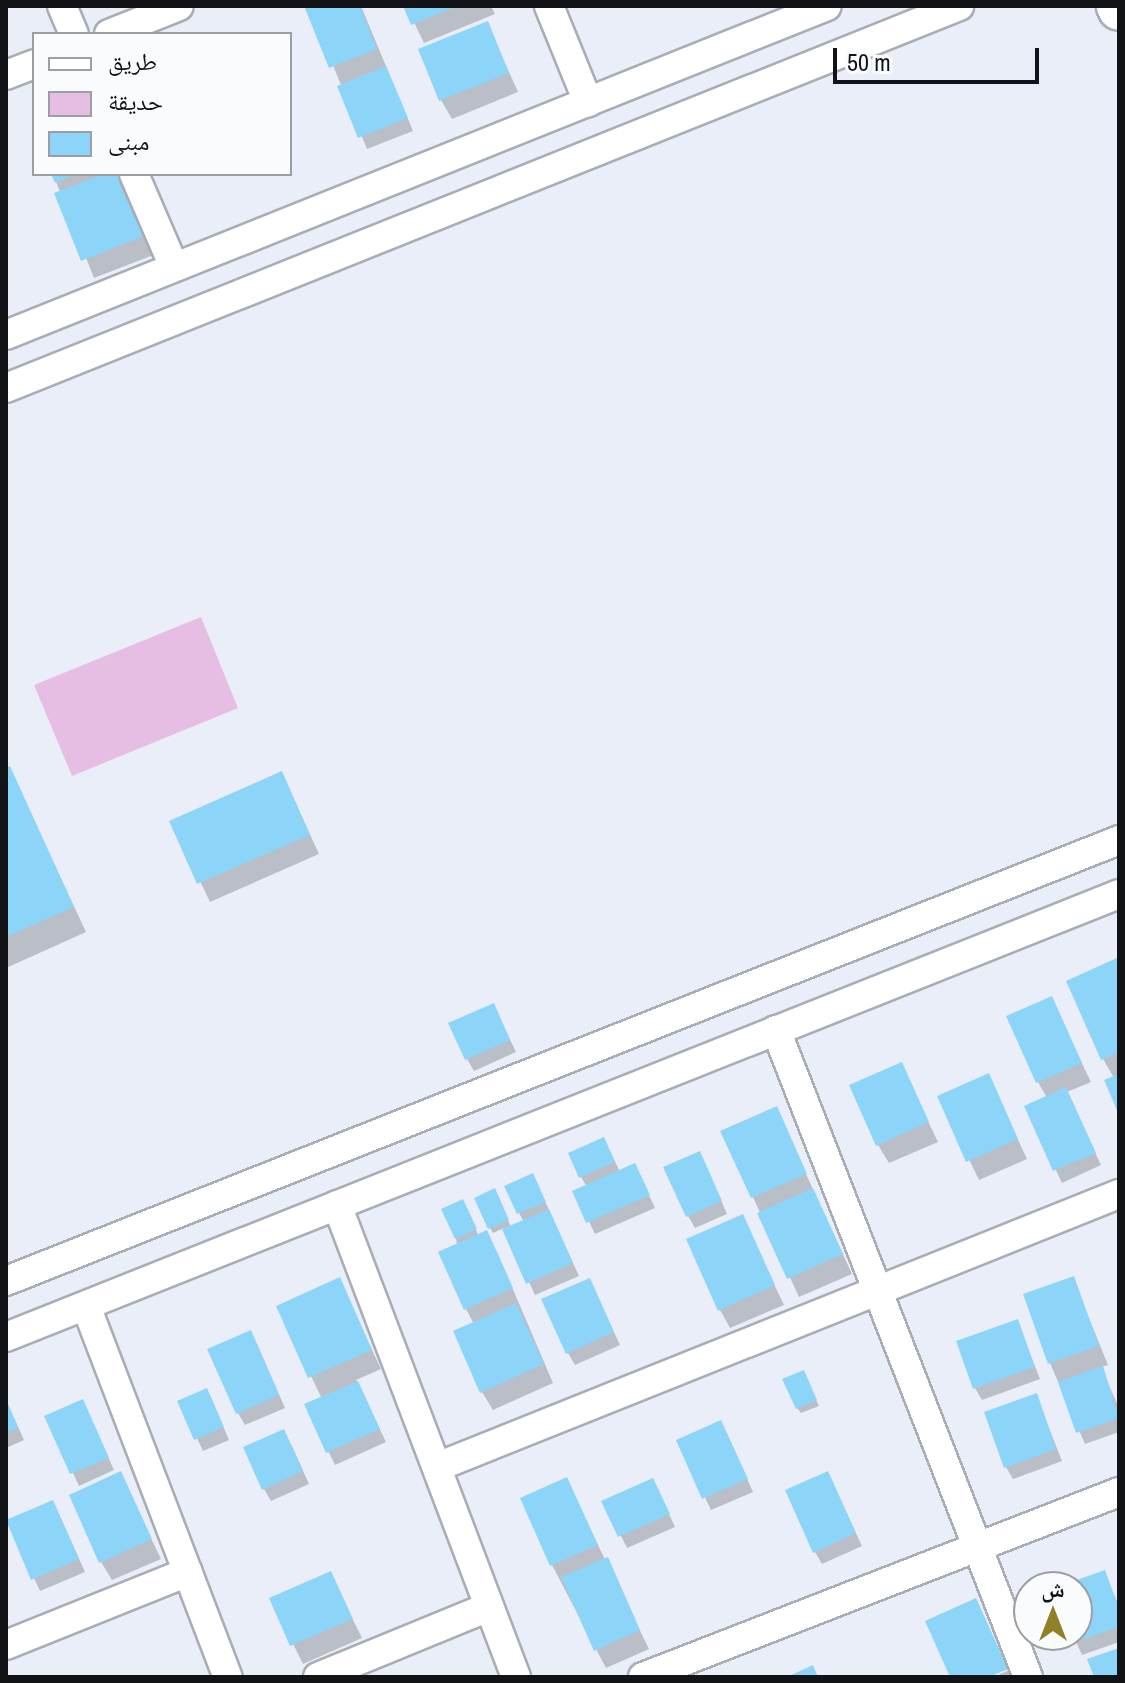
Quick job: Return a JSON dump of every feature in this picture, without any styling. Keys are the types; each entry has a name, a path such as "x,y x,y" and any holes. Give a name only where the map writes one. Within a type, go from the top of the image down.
{"street":[{"path":"62,6 73,32"},
{"path":"114,32 179,6"},
{"path":"549,6 588,102"},
{"path":"6,388 959,6"},
{"path":"6,335 821,7"},
{"path":"6,75 32,65"},
{"path":"135,176 174,267"},
{"path":"6,1281 1119,840"},
{"path":"6,1337 1119,894"},
{"path":"776,1030 1028,1677"},
{"path":"437,1467 1119,1194"},
{"path":"337,1205 516,1677"},
{"path":"86,1306 228,1677"},
{"path":"643,1677 1119,1492"},
{"path":"6,1645 188,1572"},
{"path":"318,1677 489,1607"}],"green space":[{"path":"201,617 238,708 72,776 34,685"}],"building":[{"path":"304,6 360,6 377,49 329,68"},
{"path":"403,6 458,6 411,25"},
{"path":"488,21 509,73 439,101 418,49"},
{"path":"386,66 408,118 358,138 337,86"},
{"path":"52,176 72,176 55,183"},
{"path":"98,176 123,176 147,235 81,261 54,193"},
{"path":"10,766 74,907 6,937 6,768"},
{"path":"282,771 310,835 197,884 169,821"},
{"path":"1119,957 1119,1052 1101,1060 1066,981"},
{"path":"1052,996 1082,1063 1036,1083 1006,1016"},
{"path":"494,1003 510,1040 465,1060 448,1023"},
{"path":"902,1062 929,1122 876,1146 849,1085"},
{"path":"989,1073 1018,1139 966,1162 937,1096"},
{"path":"1119,1074 1119,1115 1104,1080"},
{"path":"1066,1087 1096,1153 1053,1171 1024,1106"},
{"path":"777,1106 807,1174 751,1198 720,1131"},
{"path":"604,1137 615,1162 579,1178 568,1153"},
{"path":"700,1151 722,1201 686,1217 663,1167"},
{"path":"635,1163 650,1195 586,1223 572,1191"},
{"path":"533,1173 546,1202 517,1214 504,1186"},
{"path":"495,1188 509,1220 488,1229 474,1198"},
{"path":"813,1188 843,1254 787,1279 757,1213"},
{"path":"463,1199 477,1229 455,1239 441,1209"},
{"path":"549,1209 573,1263 526,1284 502,1229"},
{"path":"743,1214 775,1285 718,1311 686,1239"},
{"path":"487,1230 513,1288 464,1310 438,1252"},
{"path":"1074,1276 1099,1346 1048,1364 1023,1294"},
{"path":"340,1277 372,1350 308,1378 276,1306"},
{"path":"590,1278 614,1332 566,1354 541,1299"},
{"path":"516,1303 544,1364 480,1393 453,1331"},
{"path":"1018,1319 1035,1367 973,1389 956,1341"},
{"path":"251,1330 279,1395 236,1414 207,1349"},
{"path":"1103,1366 1119,1418 1076,1433 1058,1382"},
{"path":"804,1370 817,1400 796,1409 782,1379"},
{"path":"358,1381 380,1429 326,1453 304,1404"},
{"path":"207,1388 224,1427 194,1440 177,1401"},
{"path":"1037,1393 1056,1449 1004,1468 984,1412"},
{"path":"83,1399 109,1458 70,1474 44,1416"},
{"path":"6,1400 18,1427 6,1433"},
{"path":"721,1420 748,1479 702,1499 676,1440"},
{"path":"284,1429 303,1471 262,1490 243,1447"},
{"path":"121,1471 152,1539 99,1563 69,1495"},
{"path":"828,1471 856,1533 813,1553 785,1490"},
{"path":"567,1477 598,1545 550,1566 520,1498"},
{"path":"653,1478 670,1514 618,1537 601,1501"},
{"path":"53,1500 79,1559 31,1580 6,1520"},
{"path":"608,1557 640,1630 594,1651 561,1577"},
{"path":"1105,1570 1119,1608 1119,1627 1093,1636 1093,1574"},
{"path":"331,1571 353,1619 290,1646 269,1598"},
{"path":"976,1598 1008,1669 989,1677 950,1677 925,1621"},
{"path":"1119,1648 1119,1677 1094,1677 1087,1659"},
{"path":"813,1665 818,1677 787,1677"}]}
